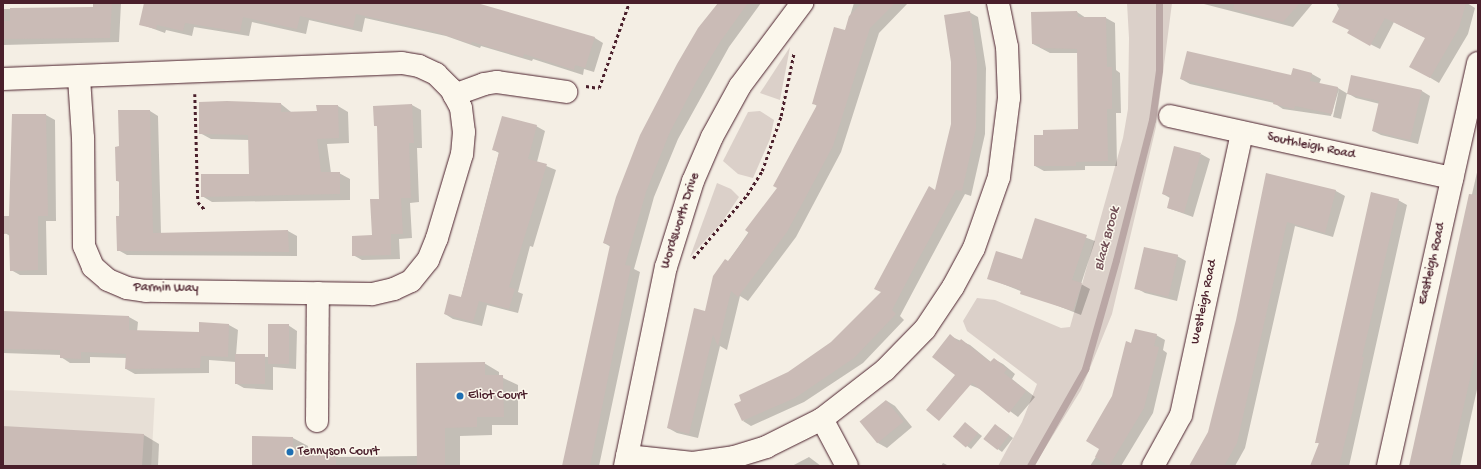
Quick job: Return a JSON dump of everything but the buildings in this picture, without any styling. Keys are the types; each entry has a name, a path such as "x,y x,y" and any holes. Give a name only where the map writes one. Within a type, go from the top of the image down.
{"street":[{"path":"626,461 693,463 734,457 766,447 822,419 885,370 925,329 953,287 974,248 1000,177 1006,141 1009,98 1007,47 998,3"},
{"name":"Wordsworth Drive","path":"626,461 666,267 693,181 712,137 740,86 795,11"},
{"name":"Eastleigh Road","path":"1388,466 1478,62"},
{"name":"Parmin Way","path":"3,79 402,63 419,66 436,74 454,95 461,108 464,132 462,154 438,238 428,260 411,281 394,290 372,294 146,291 127,288 108,280 93,267 84,246 83,138 79,77"},
{"path":"454,95 484,84 497,82 523,94 566,92"},
{"name":"Southleigh Road","path":"1170,116 1452,178"},
{"name":"Westleigh Road","path":"1152,466 1181,415 1242,132"},
{"path":"317,421 318,293"},
{"path":"822,419 847,466"}],"path":[{"path":"566,92 575,84 599,88 630,3"},
{"path":"666,267 682,268 691,261 747,195 762,171 773,146 792,70 796,34 795,11"},
{"path":"193,71 198,202 206,211"}],"shaded area":[{"path":"1127,3 1172,3 1156,127 1112,314 1081,390 1034,466 998,466 1022,422 1037,384 967,331 963,321 977,298 995,300 1061,328 1070,327 1123,138 1128,109 1129,38"},
{"path":"790,47 780,100 760,93"},
{"path":"760,111 774,120 770,139 753,178 738,174 723,161 748,112"},
{"path":"717,183 731,189 739,197 722,222 690,257"},
{"path":"3,390 155,398 151,466 3,466"}],"waterway":[{"name":"Black Brook","path":"1030,466 1085,369 1116,260 1152,120 1159,70 1159,3"}],"place":[{"name":"Eliot Court","path":"460,396"},
{"name":"Tennyson Court","path":"290,452"}]}
